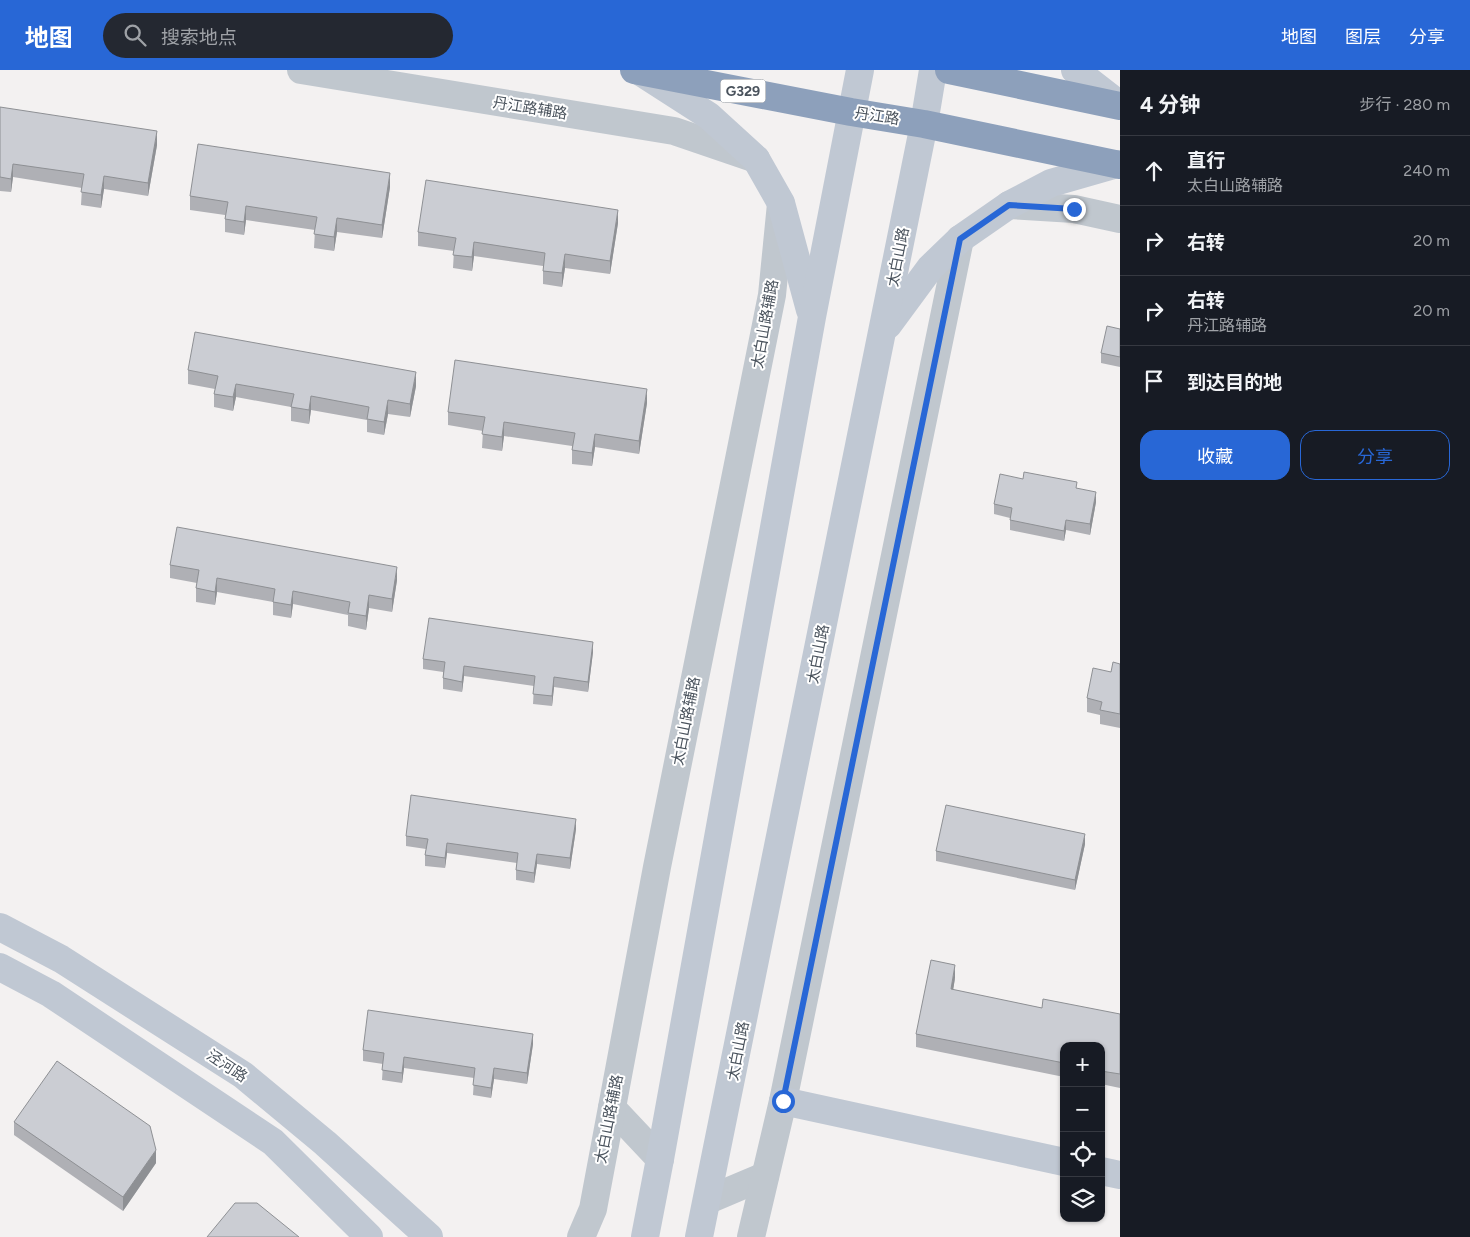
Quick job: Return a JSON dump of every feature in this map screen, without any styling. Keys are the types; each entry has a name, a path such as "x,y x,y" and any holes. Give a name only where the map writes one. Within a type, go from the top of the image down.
{"highway":[{"name":"丹江路","path":"637,70 851,112 924,124 1118,165"},
{"path":"949,70 1120,105"}],"main road":[{"path":"637,70 709,116 756,158 781,203 812,317"},
{"path":"645,1236 812,317 860,70"},
{"name":"太白山路","path":"699,1237 883,332 933,70"},
{"path":"1075,70 1120,105"},
{"path":"883,332 930,268 960,239 1009,205 1051,183 1118,165"},
{"name":"泾河路","path":"0,927 61,958 243,1075 324,1143 429,1237"},
{"path":"0,967 51,994 273,1142 369,1237"},
{"path":"783,1101 1060,1161"},
{"path":"1105,1172 1120,1175"}],"street":[{"name":"丹江路辅路","path":"301,70 674,132 756,158"},
{"name":"太白山路辅路","path":"581,1237 592,1208 659,857 772,295 781,203"},
{"path":"1009,205 1074,209 1120,219"},
{"path":"751,1237 783,1101 960,239"},
{"path":"612,1108 660,1159"},
{"path":"708,1200 765,1176"}],"building":[{"path":"0,107 157,131 148,183 104,176 101,195 81,192 84,174 13,164 11,179 0,177"},
{"path":"198,144 390,173 382,225 337,218 334,237 314,234 317,217 246,206 244,222 225,219 228,202 190,196"},
{"path":"426,180 618,210 610,261 565,254 562,273 543,271 545,253 474,242 472,257 453,255 456,238 418,232"},
{"path":"1107,326 1120,329 1120,357 1101,353"},
{"path":"195,332 416,372 410,404 388,400 384,422 367,419 369,407 311,396 309,410 291,407 294,394 236,384 233,397 214,394 218,376 188,370"},
{"path":"455,360 647,389 639,441 595,434 592,453 572,450 575,433 504,422 502,437 482,434 485,417 448,412"},
{"path":"1024,472 1077,482 1076,488 1096,492 1090,524 1066,520 1064,531 1010,520 1012,508 994,504 1000,474 1023,479"},
{"path":"177,527 397,567 392,599 369,595 366,616 348,613 350,602 293,591 291,605 273,602 275,589 217,578 215,592 196,588 199,570 170,565"},
{"path":"429,618 593,642 588,682 554,677 552,696 533,694 535,676 464,666 462,682 443,678 445,662 423,659"},
{"path":"1113,662 1120,664 1120,714 1100,710 1102,702 1087,698 1093,668 1111,672"},
{"path":"411,795 576,819 570,858 537,854 534,873 516,870 518,853 447,843 445,858 425,855 428,839 406,836"},
{"path":"946,805 1085,834 1075,880 936,851"},
{"path":"931,960 955,965 951,989 1042,1008 1043,999 1120,1014 1120,1074 1105,1072 1105,1042 1060,1042 1060,1062 916,1034"},
{"path":"368,1010 533,1034 527,1073 494,1068 491,1088 473,1085 475,1068 404,1057 402,1073 382,1070 384,1053 363,1050"},
{"path":"57,1061 150,1126 156,1150 123,1197 14,1122"},
{"path":"235,1203 257,1203 299,1237 207,1237"}],"route":[{"path":"783,1101 960,239 1009,205 1074,209"}]}
